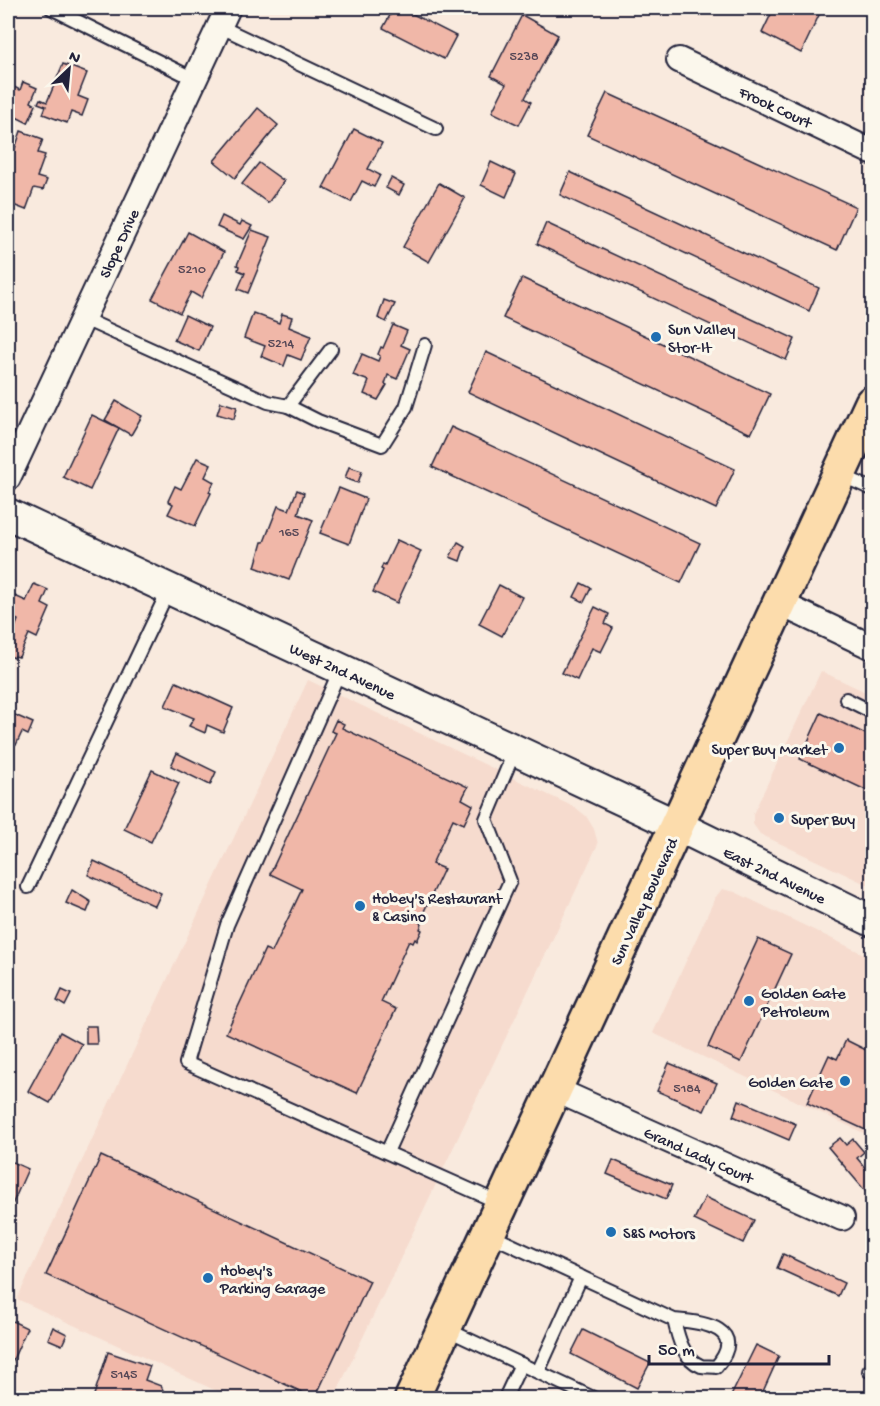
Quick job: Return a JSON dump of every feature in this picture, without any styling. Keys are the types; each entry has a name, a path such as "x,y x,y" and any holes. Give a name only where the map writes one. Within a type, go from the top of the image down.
{"main road":[{"name":"Sun Valley Boulevard","path":"412,1398 873,403"}],"street":[{"name":"Slope Drive","path":"8,477 224,17"},
{"name":"Frook Court","path":"679,60 873,152"},
{"name":"West 2nd Avenue","path":"8,514 678,826"},
{"path":"781,604 873,647"},
{"name":"East 2nd Avenue","path":"678,826 873,921"},
{"name":"Grand Lady Court","path":"556,1090 842,1218"}],"lane":[{"path":"51,8 194,79"},
{"path":"224,17 436,129"},
{"path":"82,318 268,402 288,406 318,421 382,445 406,407 425,345"},
{"path":"288,406 331,349"},
{"path":"841,475 873,489"},
{"path":"28,887 169,589"},
{"path":"341,669 227,925 186,1063 503,1204"},
{"path":"846,699 873,712"},
{"path":"387,1152 510,881 486,819 515,750"},
{"path":"489,1234 675,1320 696,1321 713,1326 726,1335 729,1346 716,1367 700,1366 685,1353 678,1339 675,1320"},
{"path":"538,1372 581,1277"},
{"path":"445,1328 593,1398"},
{"path":"505,1398 521,1364"}],"shaded area":[{"path":"821,671 872,695 872,887 760,834 753,824 753,814"},
{"path":"308,680 576,808 586,816 594,829 598,844 334,1398 232,1398 17,1299"},
{"path":"722,889 735,892 872,958 872,1137 653,1033 715,898"}],"building":[{"path":"394,8 401,8 456,36 444,59 383,28"},
{"path":"686,8 702,8 699,15"},
{"path":"774,8 790,10 791,8 814,8 821,11 801,53 762,33"},
{"path":"522,15 558,35 525,98 531,102 519,125 492,112 506,84 491,76"},
{"path":"63,64 87,73 78,96 88,100 82,116 71,112 67,123 43,114 46,106 38,103 40,99 47,102"},
{"path":"23,82 37,88 31,102 36,105 28,123 8,113 10,85 20,90"},
{"path":"607,93 856,207 837,250 587,135"},
{"path":"258,108 278,125 235,178 214,161"},
{"path":"354,129 382,143 368,169 380,175 374,187 362,181 351,202 323,188"},
{"path":"21,131 43,139 38,153 45,155 37,177 47,180 43,190 34,188 26,210 8,203 8,169"},
{"path":"491,162 516,174 506,197 481,185"},
{"path":"259,163 284,181 268,203 242,184"},
{"path":"570,172 819,288 809,311 560,195"},
{"path":"391,178 404,185 399,195 386,188"},
{"path":"439,183 465,198 429,262 403,247"},
{"path":"222,216 240,225 242,221 252,226 244,239 217,227"},
{"path":"546,223 795,339 786,360 537,244"},
{"path":"252,230 271,237 248,293 238,289 245,273 238,270 237,265"},
{"path":"188,232 224,252 201,298 191,292 180,313 152,299"},
{"path":"522,278 770,394 751,434 503,318"},
{"path":"384,300 395,304 386,322 378,318"},
{"path":"253,313 279,323 282,314 292,317 289,327 311,336 301,360 288,355 284,366 261,356 265,346 244,338"},
{"path":"185,315 210,327 199,351 174,340"},
{"path":"393,325 407,331 401,345 410,349 397,379 388,375 385,384 387,385 378,400 364,394 369,381 353,375 362,354 378,361 380,356 378,354"},
{"path":"486,352 735,469 716,509 468,392"},
{"path":"116,401 142,416 131,435 105,420"},
{"path":"221,402 237,407 234,419 217,414"},
{"path":"92,415 119,428 90,490 63,477"},
{"path":"451,427 700,543 681,583 432,467"},
{"path":"197,458 211,464 205,477 214,482 195,526 168,514 173,504 168,501 175,486 181,489"},
{"path":"349,467 362,471 358,483 345,478"},
{"path":"339,488 366,499 349,544 320,533"},
{"path":"297,490 304,493 298,514 313,520 289,580 255,567 262,542 264,542 278,506 289,510"},
{"path":"397,540 421,551 397,603 373,592 383,570 381,569 383,564 385,565"},
{"path":"458,542 465,546 460,561 450,557"},
{"path":"581,583 591,588 584,602 574,597"},
{"path":"34,584 48,590 42,604 50,608 37,638 29,634 19,657 14,658 8,655 8,645 18,620 8,615 15,596 26,601"},
{"path":"499,585 522,597 502,636 479,624"},
{"path":"595,607 609,614 605,624 613,628 601,652 592,648 577,680 562,673"},
{"path":"176,682 233,708 223,732 207,725 205,733 189,726 194,718 165,706"},
{"path":"8,712 33,723 28,735 22,732 16,745 8,741"},
{"name":"Super Buy Market","path":"821,713 872,737 872,793 800,759"},
{"name":"Hobey's Restaurant & Casino","path":"336,720 344,724 342,728 468,787 462,799 473,805 464,824 453,819 432,864 444,869 419,922 422,924 420,929 422,930 417,941 415,939 413,943 409,941 381,1002 396,1009 357,1093 226,1033 265,949 272,952 302,889 270,874 336,733 331,731"},
{"path":"177,753 216,772 210,785 171,766"},
{"path":"152,770 179,783 151,842 124,829"},
{"path":"94,861 161,893 155,906 88,875"},
{"path":"72,890 91,902 87,912 66,903"},
{"name":"Golden Gate Petroleum","path":"758,939 791,954 741,1062 708,1047"},
{"path":"62,990 71,994 65,1006 57,1001"},
{"path":"86,1026 96,1026 97,1044 86,1044"},
{"path":"60,1032 82,1044 50,1103 28,1091"},
{"name":"Golden Gate","path":"846,1040 872,1053 872,1133 807,1103 829,1055 837,1059"},
{"path":"669,1063 717,1083 704,1111 657,1091"},
{"path":"739,1100 796,1124 789,1140 733,1116"},
{"path":"840,1138 846,1145 853,1139 864,1152 857,1158 872,1176 872,1199 828,1147"},
{"name":"Hobey's Parking Garage","path":"101,1156 370,1281 315,1398 46,1275"},
{"path":"8,1160 28,1169 8,1214"},
{"path":"613,1160 672,1185 666,1199 607,1174"},
{"path":"705,1197 754,1220 743,1243 694,1220"},
{"path":"783,1254 844,1283 838,1296 777,1268"},
{"path":"8,1319 27,1328 8,1371"},
{"path":"53,1327 67,1334 62,1345 48,1339"},
{"path":"583,1330 650,1363 637,1388 571,1354"},
{"path":"756,1345 779,1356 760,1398 731,1396"},
{"path":"108,1352 150,1366 145,1380 161,1386 163,1390 159,1398 93,1398"}],"place":[{"name":"Sun Valley Stor-It","path":"656,337"},
{"name":"Super Buy Market","path":"839,748"},
{"name":"Super Buy","path":"779,818"},
{"name":"Hobey's Restaurant & Casino","path":"360,906"},
{"name":"Golden Gate Petroleum","path":"749,1001"},
{"name":"Golden Gate","path":"845,1081"},
{"name":"S&S Motors","path":"611,1232"},
{"name":"Hobey's Parking Garage","path":"208,1278"}]}
